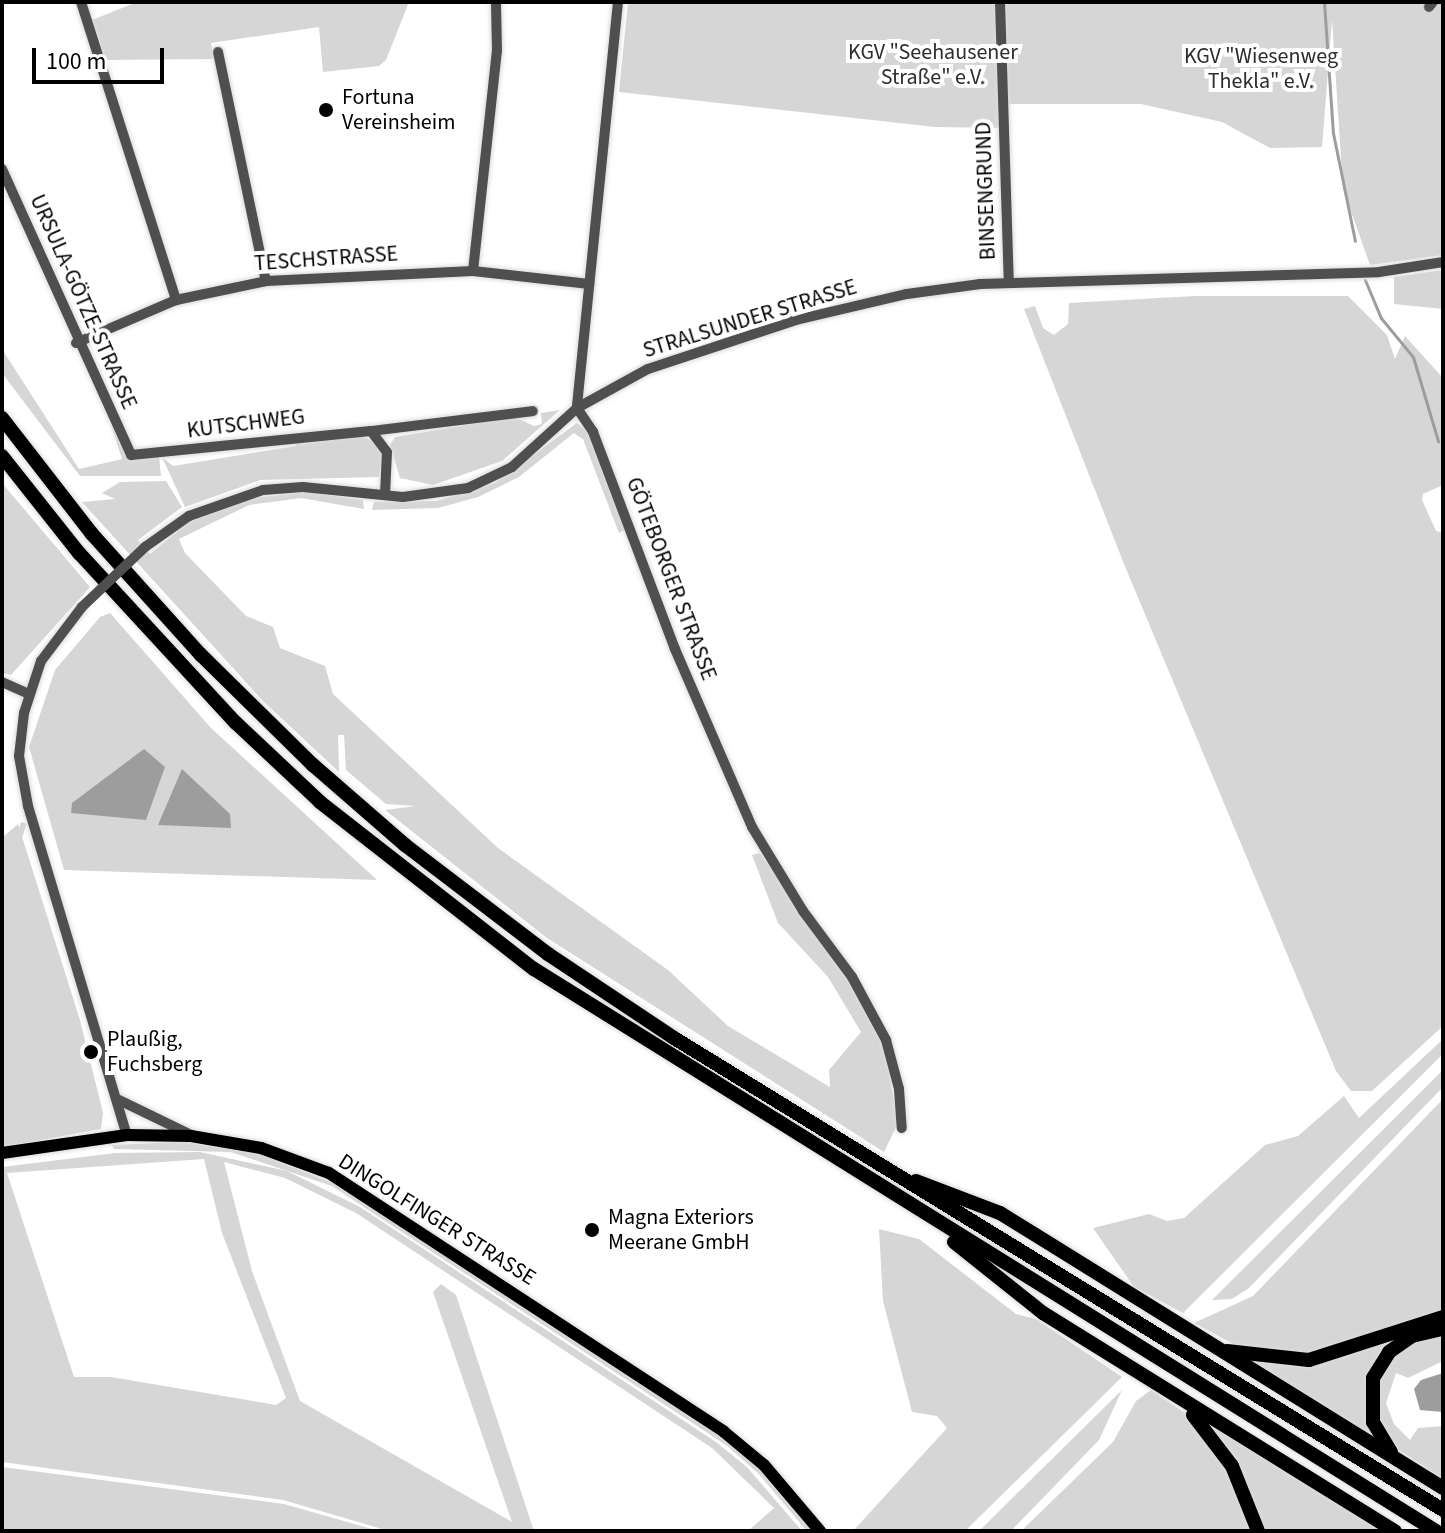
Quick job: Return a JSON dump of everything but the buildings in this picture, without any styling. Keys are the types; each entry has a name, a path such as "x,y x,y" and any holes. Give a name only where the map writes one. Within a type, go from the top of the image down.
{"highway":[{"path":"2,418 92,534 201,655 313,765 405,845 631,1010 1443,1510"},
{"path":"2,456 79,553 179,665 320,802 534,969 927,1218 1436,1531"},
{"path":"890,1171 1000,1213 1443,1488"},
{"path":"927,1218 1007,1288 1166,1391 1395,1531"},
{"path":"1212,1346 1256,1357 1309,1360 1443,1317"},
{"path":"1403,1464 1373,1422 1373,1378 1401,1344 1443,1329"},
{"path":"1166,1391 1205,1425 1232,1466 1258,1531"}],"main road":[{"name":"DINGOLFINGER STRASSE","path":"2,1153 127,1135 191,1136 295,1159 369,1196 723,1431 764,1465 820,1531"}],"street":[{"path":"81,2 176,300"},
{"path":"473,271 497,51 496,2"},
{"path":"577,408 618,2"},
{"name":"BINSENGRUND","path":"1000,2 1009,283"},
{"path":"218,52 266,281"},
{"name":"URSULA-GÖTZE-STRASSE","path":"2,169 76,343 128,452"},
{"name":"STRALSUNDER STRASSE","path":"29,694 41,661 82,607 145,547 189,516 263,490 303,487 385,495 442,494 493,478 532,454 577,408 648,369 796,320 931,289 1009,283 1379,272 1443,262"},
{"name":"TESCHSTRASSE","path":"76,343 176,300 266,281 473,271 589,284"},
{"name":"GÖTEBORGER STRASSE","path":"577,408 593,432 675,649 752,827 882,1029 899,1089 902,1128"},
{"name":"KUTSCHWEG","path":"128,452 138,457 533,411"},
{"path":"371,431 387,452 385,495"},
{"path":"2,682 29,694 21,730 22,782 127,1135"},
{"path":"119,1100 191,1136"}],"green space":[{"path":"137,2 409,2 386,60 379,66 323,72 319,27 211,43 214,59 106,60 92,20"},
{"name":"KGV \"Seehausener Straße\" e.V.","path":"628,2 998,2 1001,128 935,127 619,92"},
{"name":"KGV \"Wiesenweg Thekla\" e.V.","path":"1002,2 1443,2 1443,255 1370,265 1343,189 1332,20 1322,147 1270,148 1222,122 1141,104 1007,104"},
{"path":"1443,270 1443,309 1394,304 1394,277"},
{"path":"1195,296 1348,296 1387,335 1395,359 1405,336 1443,378 1443,485 1423,494 1422,500 1436,531 1443,533 1443,1026 1372,1091 1351,1091 1336,1071 1124,564 1024,309 1035,306 1043,328 1054,335 1068,324 1069,303"},
{"path":"2,349 79,469 122,459 111,425 127,457 159,457 161,476 80,476 2,373"},
{"path":"560,410 502,461 433,485 400,478 390,445 395,437 517,418 534,426 542,424 541,413"},
{"path":"577,423 588,432 626,529 619,533 583,439 574,433 519,477 478,497 438,508 372,510 374,502 437,501 495,483"},
{"path":"357,435 378,443 383,455 379,477 260,480 185,507 162,457 173,466 296,446 295,440 303,444"},
{"path":"166,481 182,507 138,540 150,554 189,522 245,499 306,492 363,500 364,509 301,498 249,505 179,539 185,553 246,616 273,627 280,648 325,666 333,694 498,848 668,970 728,1026 830,1087 829,1070 861,1032 828,977 778,923 752,855 760,853 849,976 883,1040 898,1123 884,1152 547,938 385,810 416,806 386,804 346,770 344,735 338,735 339,772 264,702 82,502 115,499 102,493 120,482"},
{"path":"2,483 90,587 11,675 2,673"},
{"path":"110,613 211,728 377,880 64,870 29,747 55,670 100,617"},
{"path":"21,822 27,824 2,900 2,880"},
{"path":"18,824 80,1020 103,1113 101,1129 2,1147 2,828 4,836"},
{"path":"1443,1039 1443,1054 1183,1313 1134,1287 1093,1228 1149,1214 1167,1221 1184,1218 1265,1145 1298,1136 1344,1096 1359,1118"},
{"path":"1443,1070 1443,1087 1249,1288 1232,1299 1212,1300"},
{"path":"1443,1099 1443,1312 1304,1354 1237,1346 1194,1323 1253,1296"},
{"path":"184,1142 259,1154 345,1188 725,1438 754,1462 813,1531 807,1531 758,1473 726,1445 332,1186 231,1152 114,1149 112,1145"},
{"path":"200,1152 287,1171 360,1207 716,1442 747,1467 802,1531 748,1531 774,1508 712,1448 356,1213 285,1178 224,1162 252,1271 300,1401 512,1522 433,1292 441,1284 456,1295 534,1531 389,1531 283,1500 2,1462 2,1167 115,1153","holes":["204,1159 222,1233 286,1398 276,1405 111,1377 74,1377 7,1173"]},
{"path":"879,1229 919,1239 1016,1314 1036,1319 1122,1377 965,1531 853,1531 947,1428 937,1416 912,1412 883,1301"},
{"path":"1408,1330 1375,1367 1379,1441 1245,1358 1268,1362"},
{"path":"1443,1332 1443,1361 1408,1378 1396,1373 1386,1403 1394,1424 1410,1440 1418,1428 1443,1426 1443,1479 1396,1448 1380,1426 1379,1376 1392,1355 1422,1337"},
{"path":"1122,1390 1099,1440 1011,1531 979,1531"},
{"path":"1151,1390 1185,1413 1219,1452 1254,1531 1021,1531 1113,1442 1136,1401"},
{"path":"1208,1421 1385,1531 1262,1531"},
{"path":"2,1467 284,1504 379,1531 2,1531"}],"shaded area":[{"path":"144,749 165,767 146,820 71,813 72,803"},
{"path":"182,769 230,814 231,828 158,825"},
{"path":"1443,1373 1443,1412 1420,1410 1414,1389 1421,1380"}],"waterway":[{"path":"1324,2 1333,133 1355,241"},
{"path":"1365,280 1381,318 1413,357 1438,441"}],"place":[{"name":"Fortuna Vereinsheim","path":"326,110"},
{"name":"Plaußig, Fuchsberg","path":"91,1052"},
{"name":"Magna Exteriors Meerane GmbH","path":"592,1230"}]}
